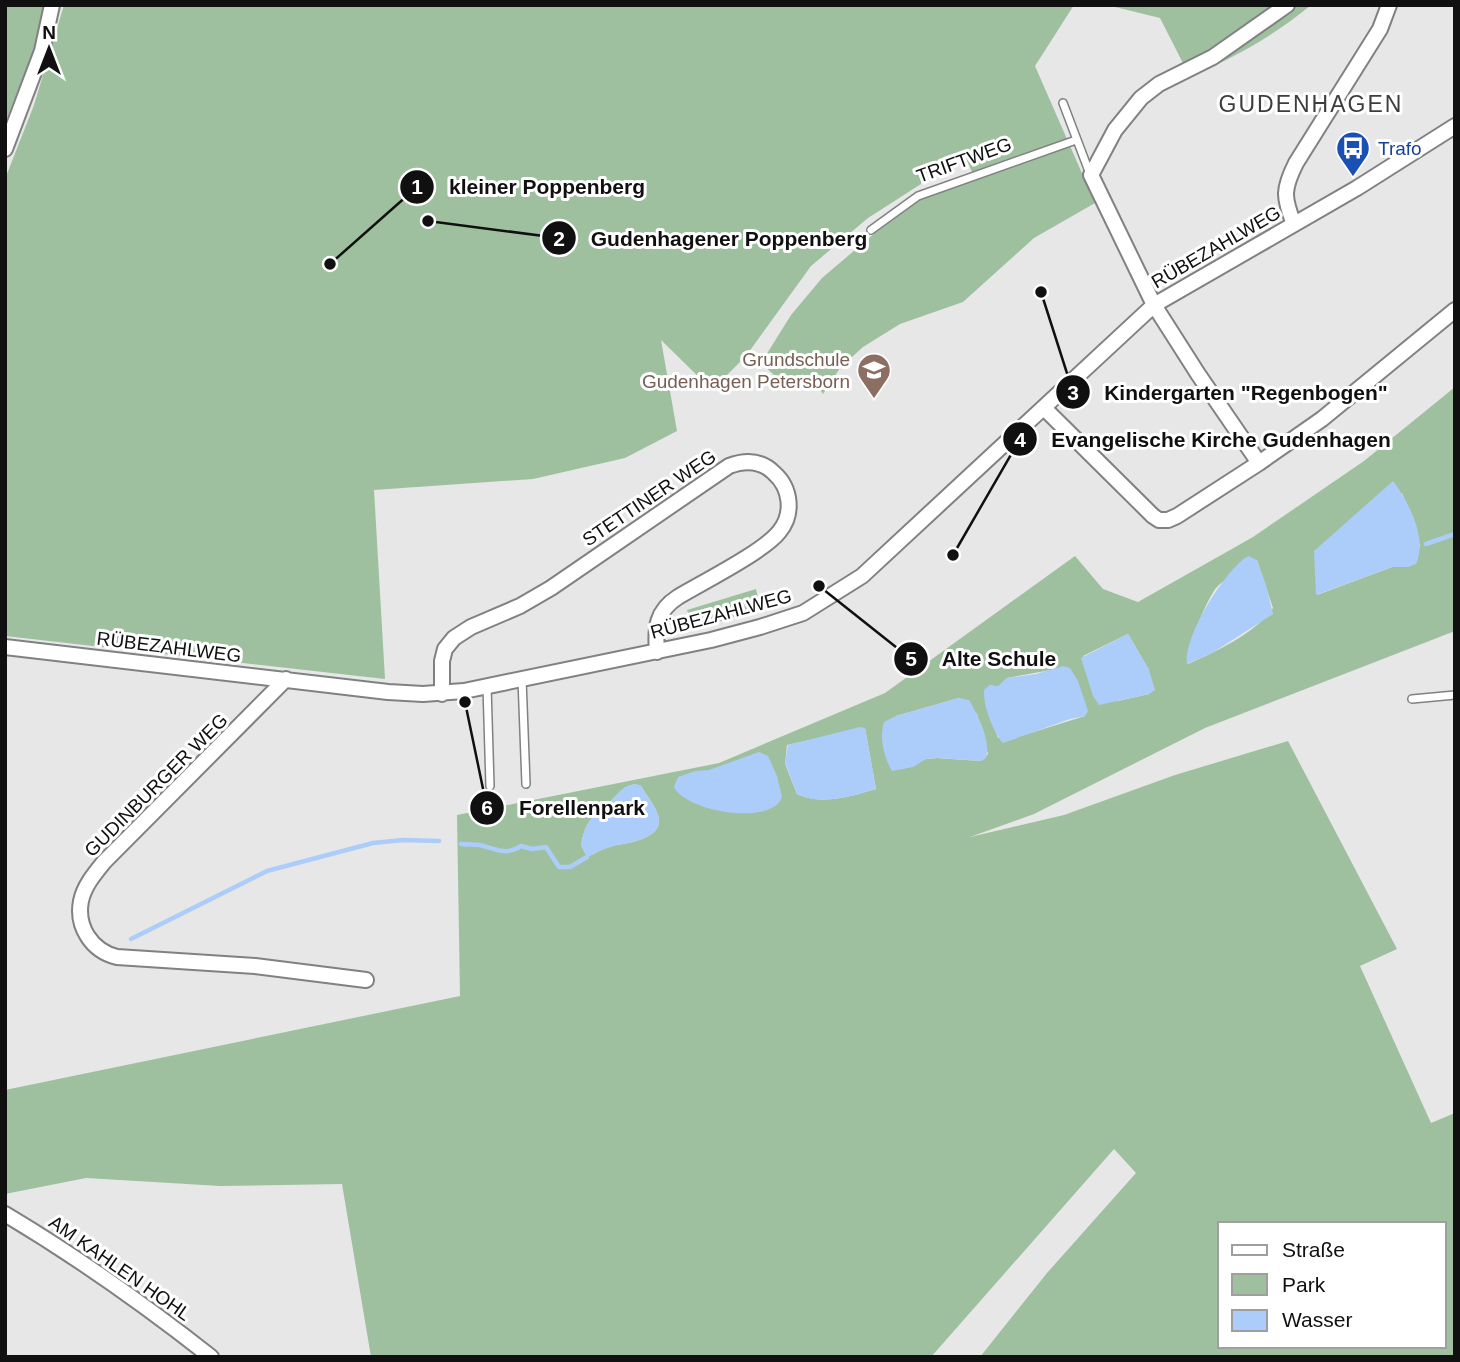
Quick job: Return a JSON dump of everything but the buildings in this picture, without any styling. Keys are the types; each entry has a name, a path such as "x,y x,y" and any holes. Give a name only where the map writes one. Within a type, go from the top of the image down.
{"street":[{"path":"5,149 42,51 51,5"},
{"path":"1259,463 1154,305 1091,175 1115,130 1140,98 1181,72 1213,57 1287,5"},
{"path":"1294,224 1285,198 1288,180 1380,29 1389,5"},
{"name":"RÜBEZAHLWEG","path":"5,647 388,692 442,694 657,652 790,618 842,590 872,567 1154,305 1357,188 1455,125"},
{"path":"1045,409 1108,474 1159,520 1168,520 1259,463 1322,419 1455,310"},
{"name":"STETTINER WEG","path":"442,694 443,655 447,645 461,632 541,594 729,466 752,462 766,467 777,475 786,489 789,510 785,525 769,542 664,607 656,628 657,652"},
{"name":"GUDINBURGER WEG","path":"286,679 104,862 83,893 80,901 81,916 92,943 100,951 117,957 256,966 366,980"},
{"name":"AM KAHLEN HOHL","path":"5,1214 96,1272 211,1357"}],"lane":[{"path":"1063,103 1091,175"},
{"name":"TRIFTWEG","path":"871,230 919,196 1076,140"},
{"path":"522,679 526,784"},
{"path":"487,686 490,786"},
{"path":"1412,699 1455,695"}],"green space":[{"path":"5,5 43,5 41,31 5,123"},
{"path":"64,5 1074,5 1035,66 1095,203 1034,238 963,302 900,324 863,347 840,368 823,394 816,383 786,386 761,363 791,315 822,278 875,233 923,198 975,179 965,156 922,175 921,184 868,218 811,266 746,356 712,390 661,340 677,431 625,458 533,479 374,490 385,679 5,636 5,179 34,105"},
{"path":"1107,5 1311,5 1253,46 1190,77 1160,18"},
{"path":"1455,387 1455,631 1205,728 1034,814 970,837 1064,815 1175,775 1288,741 1397,949 1360,966 1431,1123 1455,1113 1455,1357 980,1357 1047,1273 1136,1173 1114,1149 931,1357 371,1357 342,1184 220,1186 86,1178 5,1194 5,1090 460,996 457,815 719,763 885,693 1075,556 1103,589 1138,602 1253,537 1364,461","holes":["1402,493 1416,527 1420,546 1408,567 1392,567 1317,595","1257,560 1273,608 1246,634 1188,664 1193,637 1212,594 1225,580","1128,634 1149,670 1149,694 1118,701 1083,656","1051,670 1085,716 1024,735 998,738 985,702 990,685 998,687 1007,678","959,698 977,714 988,754 981,761 926,759 903,769 896,716","865,728 876,789 826,800 797,794 785,764 787,745","627,786 641,786 653,804 659,823 656,830 644,838 610,847 587,857 581,845 592,818"]},
{"path":"756,589 760,608 700,628 692,625 687,610"}],"water":[{"path":"1393,481 1415,520 1420,543 1416,564 1392,567 1316,595 1314,551"},
{"path":"1248,556 1257,560 1273,614 1212,653 1187,664 1192,638 1207,605 1228,575"},
{"path":"1128,634 1149,670 1155,690 1149,694 1099,705 1093,696 1081,658"},
{"path":"1063,666 1070,668 1078,681 1088,711 1085,716 1003,743 989,718 984,690 990,685 998,686 1007,678 1036,674"},
{"path":"959,698 969,700 980,720 987,743 986,758 981,761 926,759 913,767 892,771 883,747 884,722"},
{"path":"865,728 876,789 826,800 797,794 785,763 788,745"},
{"path":"759,752 768,756 777,776 782,797 775,806 746,813 710,809 681,796 674,787 678,777 695,771 709,770"},
{"path":"635,784 641,786 657,811 659,823 656,830 644,838 610,847 587,857 581,845 592,818 622,789"}],"waterway":[{"path":"1426,544 1455,534"},
{"path":"131,939 267,871 373,843 439,841"},
{"path":"461,844 505,851 521,846 532,849 546,847 559,867 570,867 587,857"}],"place":[{"name":"Trafo","path":"1353,178"},
{"name":"Gudenhagener Poppenberg","path":"428,221"},
{"name":"kleiner Poppenberg","path":"330,264"},
{"name":"Kindergarten \"Regenbogen\"","path":"1041,292"},
{"name":"Grundschule Gudenhagen Petersborn","path":"874,400"},
{"name":"Evangelische Kirche Gudenhagen","path":"953,555"},
{"name":"Alte Schule","path":"819,586"},
{"name":"Forellenpark","path":"465,702"}],"district":[{"name":"GUDENHAGEN","path":"1311,104"}]}
